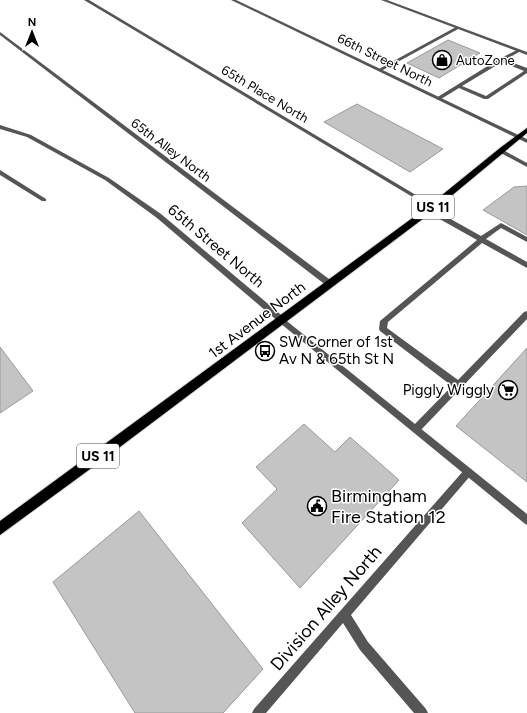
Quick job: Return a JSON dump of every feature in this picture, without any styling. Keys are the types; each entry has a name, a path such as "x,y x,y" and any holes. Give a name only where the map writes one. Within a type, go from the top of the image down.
{"main road":[{"name":"1st Avenue North","path":"0,529 283,320 431,208 527,130"}],"street":[{"name":"65th Place North","path":"86,0 482,240 527,265"},
{"name":"66th Street North","path":"233,0 527,141"},
{"path":"383,0 527,54"},
{"path":"379,70 458,28"},
{"name":"65th Alley North","path":"0,33 330,284"},
{"path":"439,98 517,51"},
{"path":"501,60 527,71"},
{"path":"458,86 486,98 527,71"},
{"name":"65th Street North","path":"0,127 29,136 107,179 159,216 283,320 527,520"},
{"path":"501,151 527,165"},
{"path":"0,172 44,200"},
{"path":"458,386 383,330 384,321 501,225 527,240"},
{"path":"416,429 527,314"},
{"name":"Division Alley North","path":"258,713 468,472"},
{"path":"344,614 364,646 422,713"}],"building":[{"path":"448,40 480,53 439,78 407,63"},
{"path":"357,104 443,149 410,172 324,122"},
{"path":"527,186 527,235 483,210 514,187"},
{"path":"0,347 33,391 0,413"},
{"name":"Piggly Wiggly","path":"527,348 527,482 456,426"},
{"name":"Birmingham Fire Station 12","path":"304,424 335,452 350,437 399,480 300,588 242,523 277,489 256,467"},
{"path":"139,511 263,669 223,713 135,713 53,582"}],"place":[{"name":"AutoZone","path":"442,60"},
{"name":"SW Corner of 1st Av N & 65th St N","path":"265,351"},
{"name":"Piggly Wiggly","path":"508,390"},
{"name":"Birmingham Fire Station 12","path":"317,506"}]}
